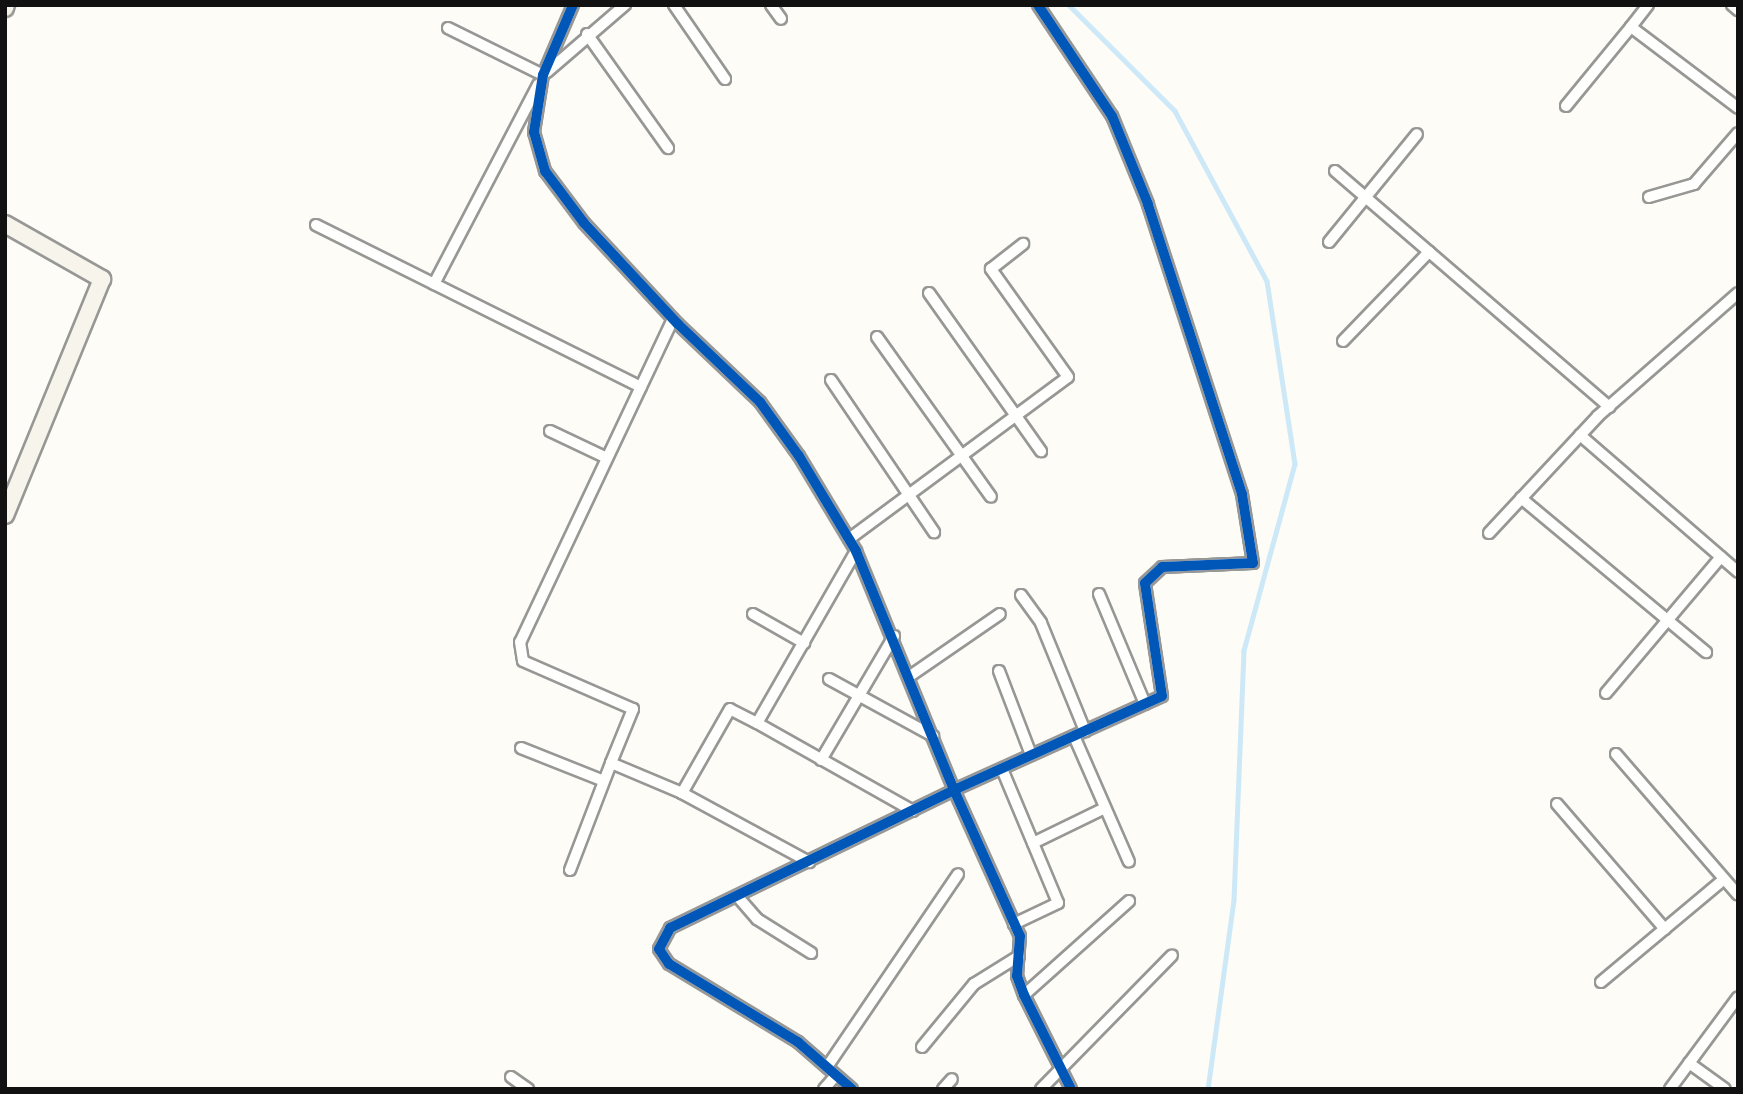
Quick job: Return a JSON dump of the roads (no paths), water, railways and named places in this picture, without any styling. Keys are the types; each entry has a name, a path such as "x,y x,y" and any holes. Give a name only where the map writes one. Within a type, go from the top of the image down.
{"street":[{"path":"435,284 543,75 573,5"},
{"path":"625,5 587,34 543,75 534,132 545,172 584,223 673,318 760,402 849,538 894,636 954,790 1020,936 1017,976 1071,1089"},
{"path":"674,5 725,79"},
{"path":"771,5 781,19"},
{"path":"852,1089 798,1042 669,964 659,949 670,928 954,790 1162,696 1145,583 1163,566 1253,563 1242,494 1148,204 1112,116 1038,5"},
{"path":"1566,106 1648,5"},
{"path":"1732,5 1738,10"},
{"path":"1631,27 1738,108"},
{"path":"448,28 543,75"},
{"path":"587,34 668,148"},
{"path":"1649,197 1694,184 1738,133"},
{"path":"1329,242 1417,134"},
{"path":"1335,171 1609,407"},
{"path":"5,224 102,279 5,515"},
{"path":"316,225 640,387"},
{"path":"849,538 1068,377 991,269 1023,244"},
{"path":"1343,341 1429,252"},
{"path":"929,293 1041,451"},
{"path":"1489,533 1609,407 1738,293"},
{"path":"570,870 633,709 523,661 520,642 673,318"},
{"path":"877,337 991,497"},
{"path":"831,380 934,533"},
{"path":"550,431 607,458"},
{"path":"1580,435 1738,572"},
{"path":"1521,498 1706,652"},
{"path":"757,723 856,551"},
{"path":"1606,693 1721,558"},
{"path":"1099,594 1145,704"},
{"path":"1021,595 1041,623 1085,731"},
{"path":"753,614 804,643"},
{"path":"910,676 1000,614"},
{"path":"821,760 894,636"},
{"path":"999,671 1031,755"},
{"path":"829,678 933,736"},
{"path":"682,793 730,709 913,811"},
{"path":"1074,736 1129,862"},
{"path":"521,748 604,781"},
{"path":"1615,754 1738,895"},
{"path":"611,763 682,793 809,862"},
{"path":"1002,769 1058,903 1014,924"},
{"path":"1557,804 1665,929"},
{"path":"1033,843 1105,808"},
{"path":"824,1089 832,1071 958,874"},
{"path":"1601,982 1724,880"},
{"path":"738,897 757,919 811,953"},
{"path":"1024,995 1129,901"},
{"path":"1041,1089 1058,1066 1172,955"},
{"path":"922,1047 974,984 1019,956"},
{"path":"1671,1089 1738,997"},
{"path":"1689,1063 1725,1089"},
{"path":"511,1077 528,1089"},
{"path":"943,1089 952,1079"}],"waterway":[{"path":"1069,5 1175,111 1267,281 1295,464 1244,651 1234,900 1208,1089"}]}
